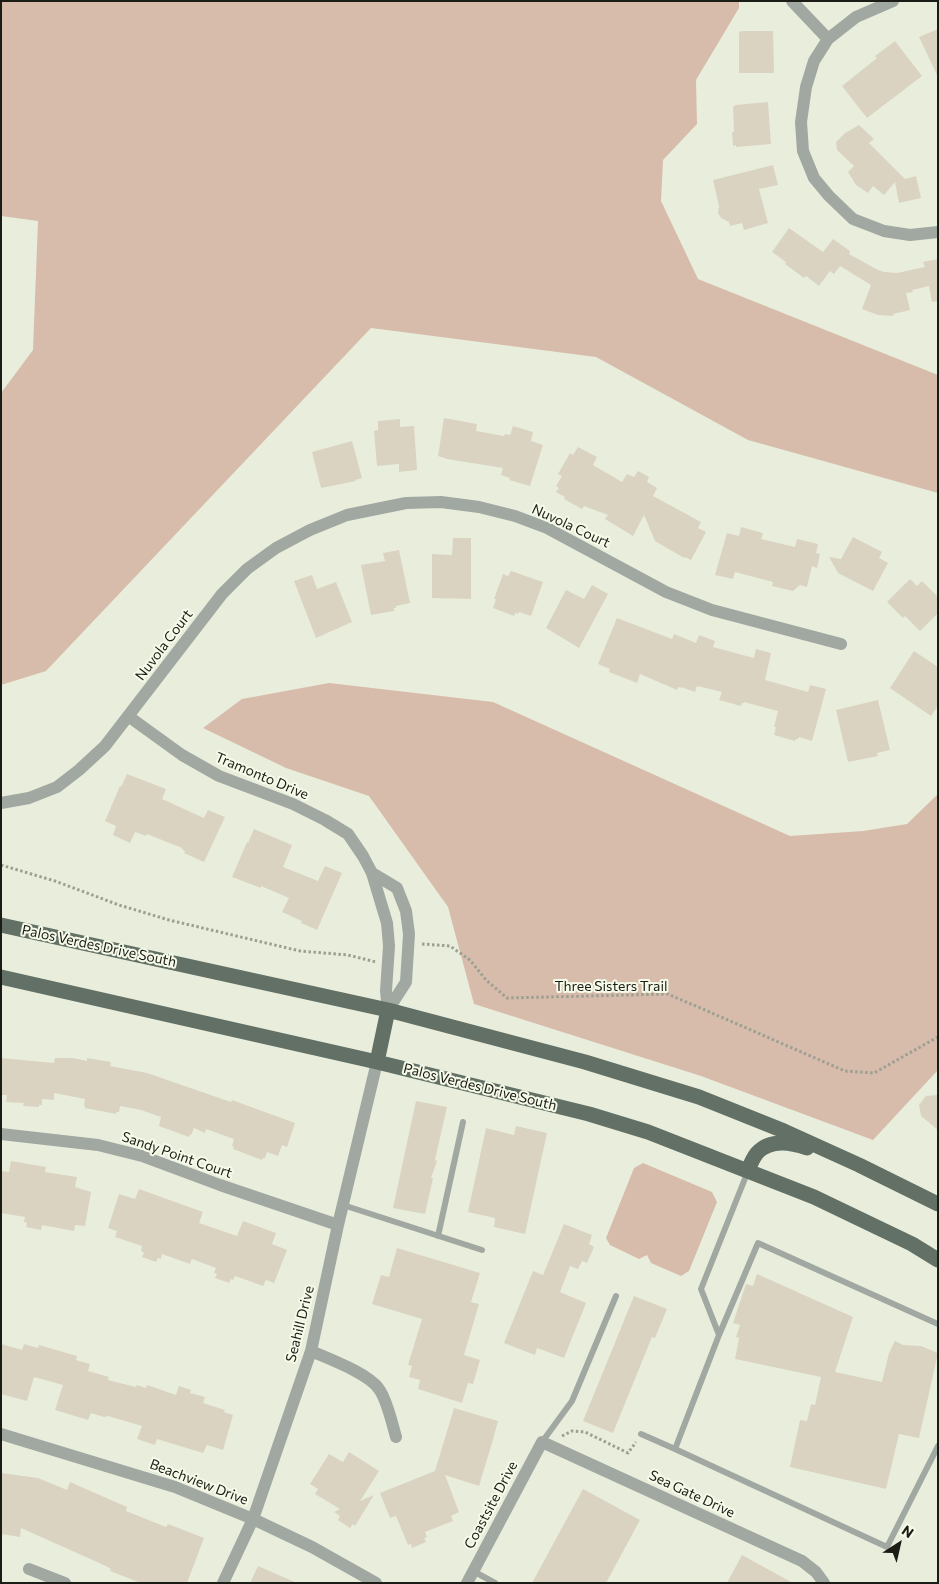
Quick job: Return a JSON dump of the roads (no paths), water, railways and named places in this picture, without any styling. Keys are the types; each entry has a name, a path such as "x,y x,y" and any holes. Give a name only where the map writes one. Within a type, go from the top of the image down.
{"main road":[{"name":"Palos Verdes Drive South","path":"1,925 388,1010 585,1062 699,1097 784,1131 938,1204"},
{"name":"Palos Verdes Drive South","path":"1,977 377,1062 589,1114 648,1132 814,1197 912,1244 938,1260"},
{"path":"377,1062 388,1010"},
{"path":"748,1171 756,1154 765,1146 776,1142 798,1145 881,1176"}],"street":[{"path":"792,1 828,39"},
{"path":"893,1 856,18 828,39 814,61 806,87 801,122 802,151 814,178 828,196 853,219 884,231 910,235 938,232"},
{"name":"Nuvola Court","path":"1,803 29,798 57,787 105,746 222,594 247,569 276,548 310,530 340,518 378,508 406,503 441,502 479,507 515,516 547,528 666,592 692,603 842,644"},
{"name":"Tramonto Drive","path":"128,716 182,755 219,776 293,804 348,834 363,856 372,874 387,923 390,946 386,991 388,1010"},
{"path":"372,874 397,888 406,911 409,934 406,982 388,1010"},
{"name":"Seahill Drive","path":"224,1583 254,1519 311,1351 338,1226 377,1062"},
{"name":"Sandy Point Court","path":"1,1134 98,1145 142,1156 220,1186 338,1226"},
{"path":"311,1351 366,1377 379,1389 396,1437"},
{"name":"Beachview Drive","path":"1,1434 175,1487 254,1519 312,1547 376,1583"},
{"name":"Coastsite Drive","path":"470,1577 542,1442"},
{"name":"Sea Gate Drive","path":"542,1442 802,1561 816,1572 824,1583"},
{"path":"30,1570 65,1583"}],"lane":[{"path":"438,1236 463,1122"},
{"path":"719,1335 701,1289 748,1171"},
{"path":"343,1205 482,1250"},
{"path":"675,1449 719,1335 758,1243 938,1324"},
{"path":"542,1442 572,1400 616,1296"},
{"path":"641,1434 887,1547 938,1446"},
{"path":"470,1577 495,1583"}]}
